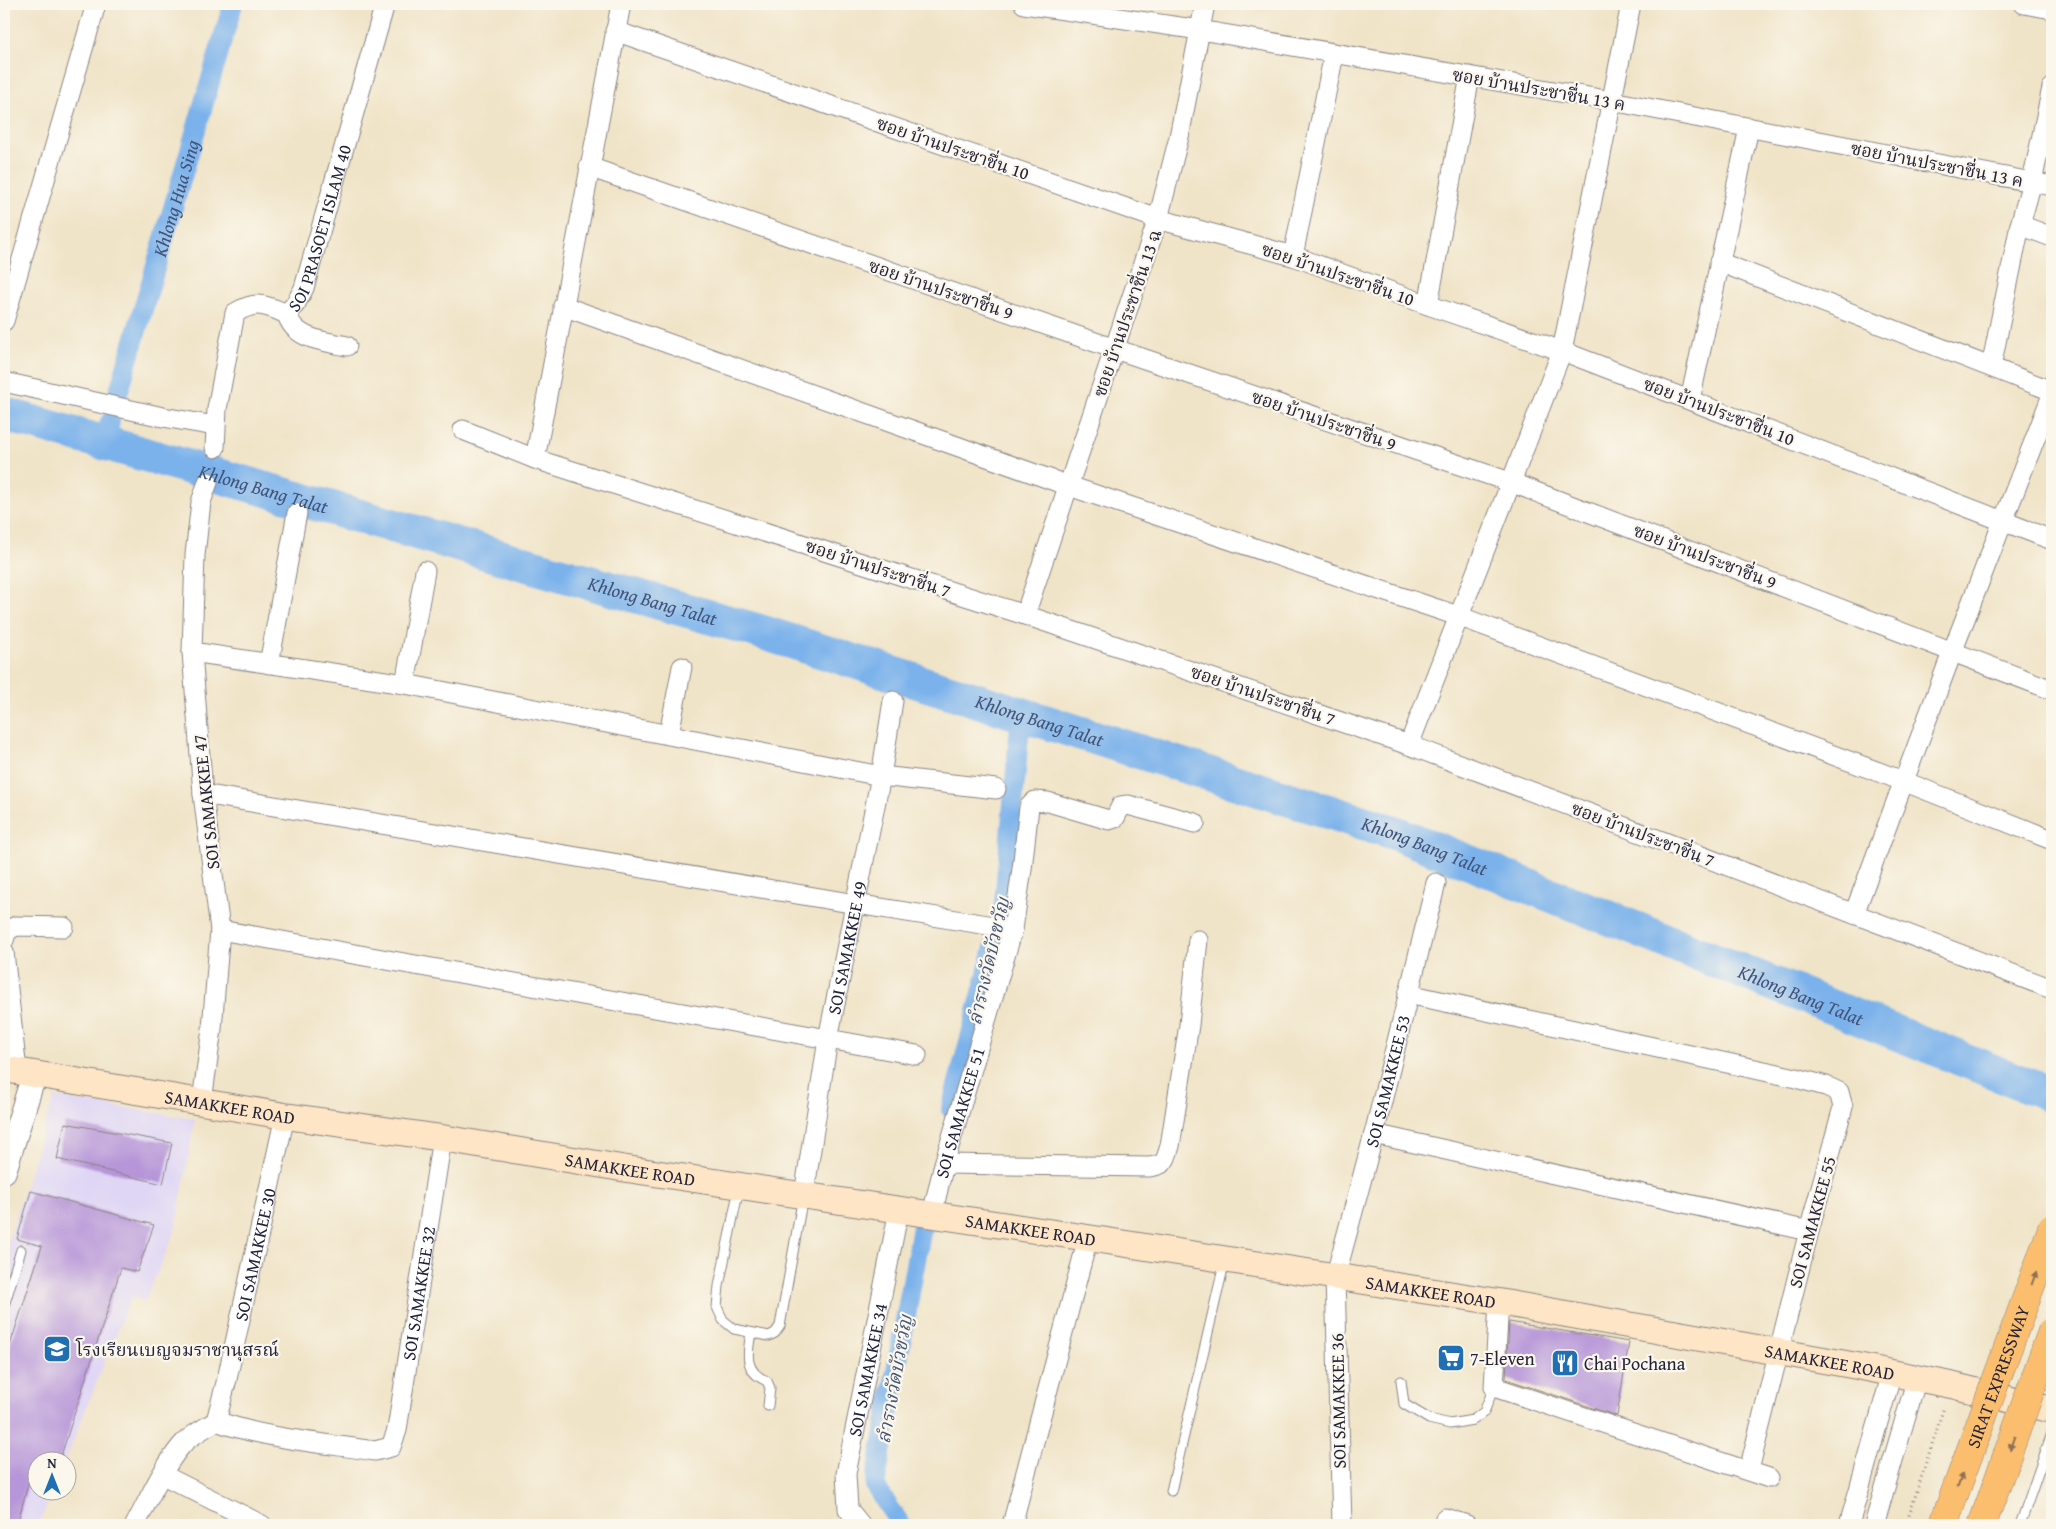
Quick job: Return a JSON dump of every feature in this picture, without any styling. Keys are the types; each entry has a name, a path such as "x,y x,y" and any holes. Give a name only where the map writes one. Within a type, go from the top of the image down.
{"highway":[{"name":"SIRAT EXPRESSWAY","path":"1943,1525 2052,1228"},
{"name":"SIRAT EXPRESSWAY","path":"1982,1525 2052,1331"}],"main road":[{"name":"SAMAKKEE ROAD","path":"18,1072 285,1116 442,1138 627,1169 1499,1302 1905,1375 2052,1410"}],"street":[{"path":"4,320 96,4"},
{"name":"SOI PRASOET ISLAM 40","path":"215,426 235,313 247,306 259,304 287,314 296,303 304,288 385,4"},
{"path":"535,458 621,4"},
{"name":"ซอย บ้านประชาชื่น 13 ค","path":"1024,4 1200,30 1612,101 2052,186"},
{"name":"ซอย บ้านประชาชื่น 13 ฉ","path":"1025,615 1158,219 1178,137 1205,4"},
{"path":"1409,745 1562,350 1631,4"},
{"path":"2024,4 2052,9"},
{"name":"ซอย บ้านประชาชื่น 10","path":"615,31 1158,219 1293,256 1428,305 1562,350 2052,540"},
{"path":"1293,256 1334,54"},
{"path":"1428,305 1470,76"},
{"path":"1991,367 2020,225 2032,182 2052,88"},
{"path":"1690,400 1749,128"},
{"name":"ซอย บ้านประชาชื่น 9","path":"589,167 1115,349 1510,482 1952,650 2052,690"},
{"path":"2020,225 2052,237"},
{"path":"1719,262 2052,391"},
{"path":"564,306 1069,486 1458,616 1903,781 2052,840"},
{"path":"287,314 290,324 298,333 347,346"},
{"path":"4,382 172,419 215,426 215,448"},
{"path":"1854,914 1952,650 2052,395"},
{"name":"ซอย บ้านประชาชื่น 7","path":"463,430 535,458 1025,615 1409,745 2052,989"},
{"name":"SOI SAMAKKEE 47","path":"202,1101 212,1029 220,930 203,794 192,652 192,590 201,502 208,482"},
{"path":"269,664 297,513"},
{"path":"405,684 425,571"},
{"path":"192,652 405,684 881,776 996,789"},
{"path":"669,734 682,667"},
{"name":"SOI SAMAKKEE 49","path":"804,1195 828,1039 881,776 893,701"},
{"path":"203,794 856,904 1011,928"},
{"name":"SOI SAMAKKEE 51","path":"932,1215 944,1164 1011,928 1029,808 1033,803 1039,801 1048,802 1109,820 1115,818 1121,806 1128,805 1195,823"},
{"name":"SOI SAMAKKEE 53","path":"1335,1278 1374,1134 1436,884"},
{"path":"4,940 6,931 16,926 64,927"},
{"path":"220,930 917,1054"},
{"path":"944,1164 1148,1167 1165,1162 1170,1146 1189,1025 1198,940"},
{"path":"4,952 18,1072 4,1171"},
{"name":"SOI SAMAKKEE 55","path":"1408,994 1796,1078 1840,1092 1843,1107 1809,1231 1749,1470"},
{"name":"SOI SAMAKKEE 30","path":"216,1421 285,1116"},
{"path":"1374,1134 1809,1231"},
{"name":"SOI SAMAKKEE 32","path":"216,1421 241,1430 375,1451 391,1447 397,1430 442,1138"},
{"name":"SOI SAMAKKEE 34","path":"861,1525 848,1509 846,1474 899,1210"},
{"path":"1012,1525 1088,1238"},
{"name":"SOI SAMAKKEE 36","path":"1335,1278 1342,1525"},
{"path":"1499,1302 1494,1387 1769,1478"},
{"path":"1849,1525 1905,1375"},
{"path":"1874,1525 1905,1375"},
{"path":"135,1525 163,1475 182,1446 200,1430 216,1421"},
{"path":"163,1475 262,1525"},
{"path":"1444,1518 1467,1525"}],"lane":[{"path":"739,1186 719,1286 717,1307 723,1320 734,1329 768,1336 775,1333 780,1326 804,1195"},
{"path":"4,1306 21,1250"},
{"path":"1171,1491 1225,1260"},
{"path":"751,1333 748,1349 749,1365 758,1377 767,1381 770,1388 768,1406"},
{"path":"1401,1381 1404,1404 1429,1419 1450,1424 1473,1420 1484,1412 1494,1387"},
{"path":"2020,1525 2052,1433"}],"path":[{"path":"1906,1525 1951,1385"}],"shaded area":[{"name":"โรงเรียนเบญจมราชานุสรณ์","path":"54,1097 195,1119 175,1232 145,1301 131,1297 69,1452 28,1452 28,1502 48,1502 39,1525 4,1525 4,1254"}],"building":[{"path":"65,1123 172,1143 163,1184 57,1159"},
{"path":"31,1191 154,1225 137,1272 121,1268 62,1452 28,1452 28,1484 17,1525 4,1525 4,1364 42,1246 17,1239"},
{"name":"Chai Pochana","path":"1509,1322 1629,1342 1617,1416 1506,1379"}],"waterway":[{"name":"Khlong Hua Sing","path":"119,391 233,4"},
{"name":"Khlong Bang Talat","path":"4,414 755,630 1393,832 2052,1095"},
{"name":"Khlong Hua Sing","path":"104,443 110,422"},
{"name":"ลำรางวัดบัวขวัญ","path":"951,1109 1003,914 1021,714"},
{"name":"ลำรางวัดบัวขวัญ","path":"901,1525 875,1486 922,1227"}],"place":[{"name":"โรงเรียนเบญจมราชานุสรณ์","path":"57,1349"},
{"name":"7-Eleven","path":"1451,1358"},
{"name":"Chai Pochana","path":"1565,1363"}]}
